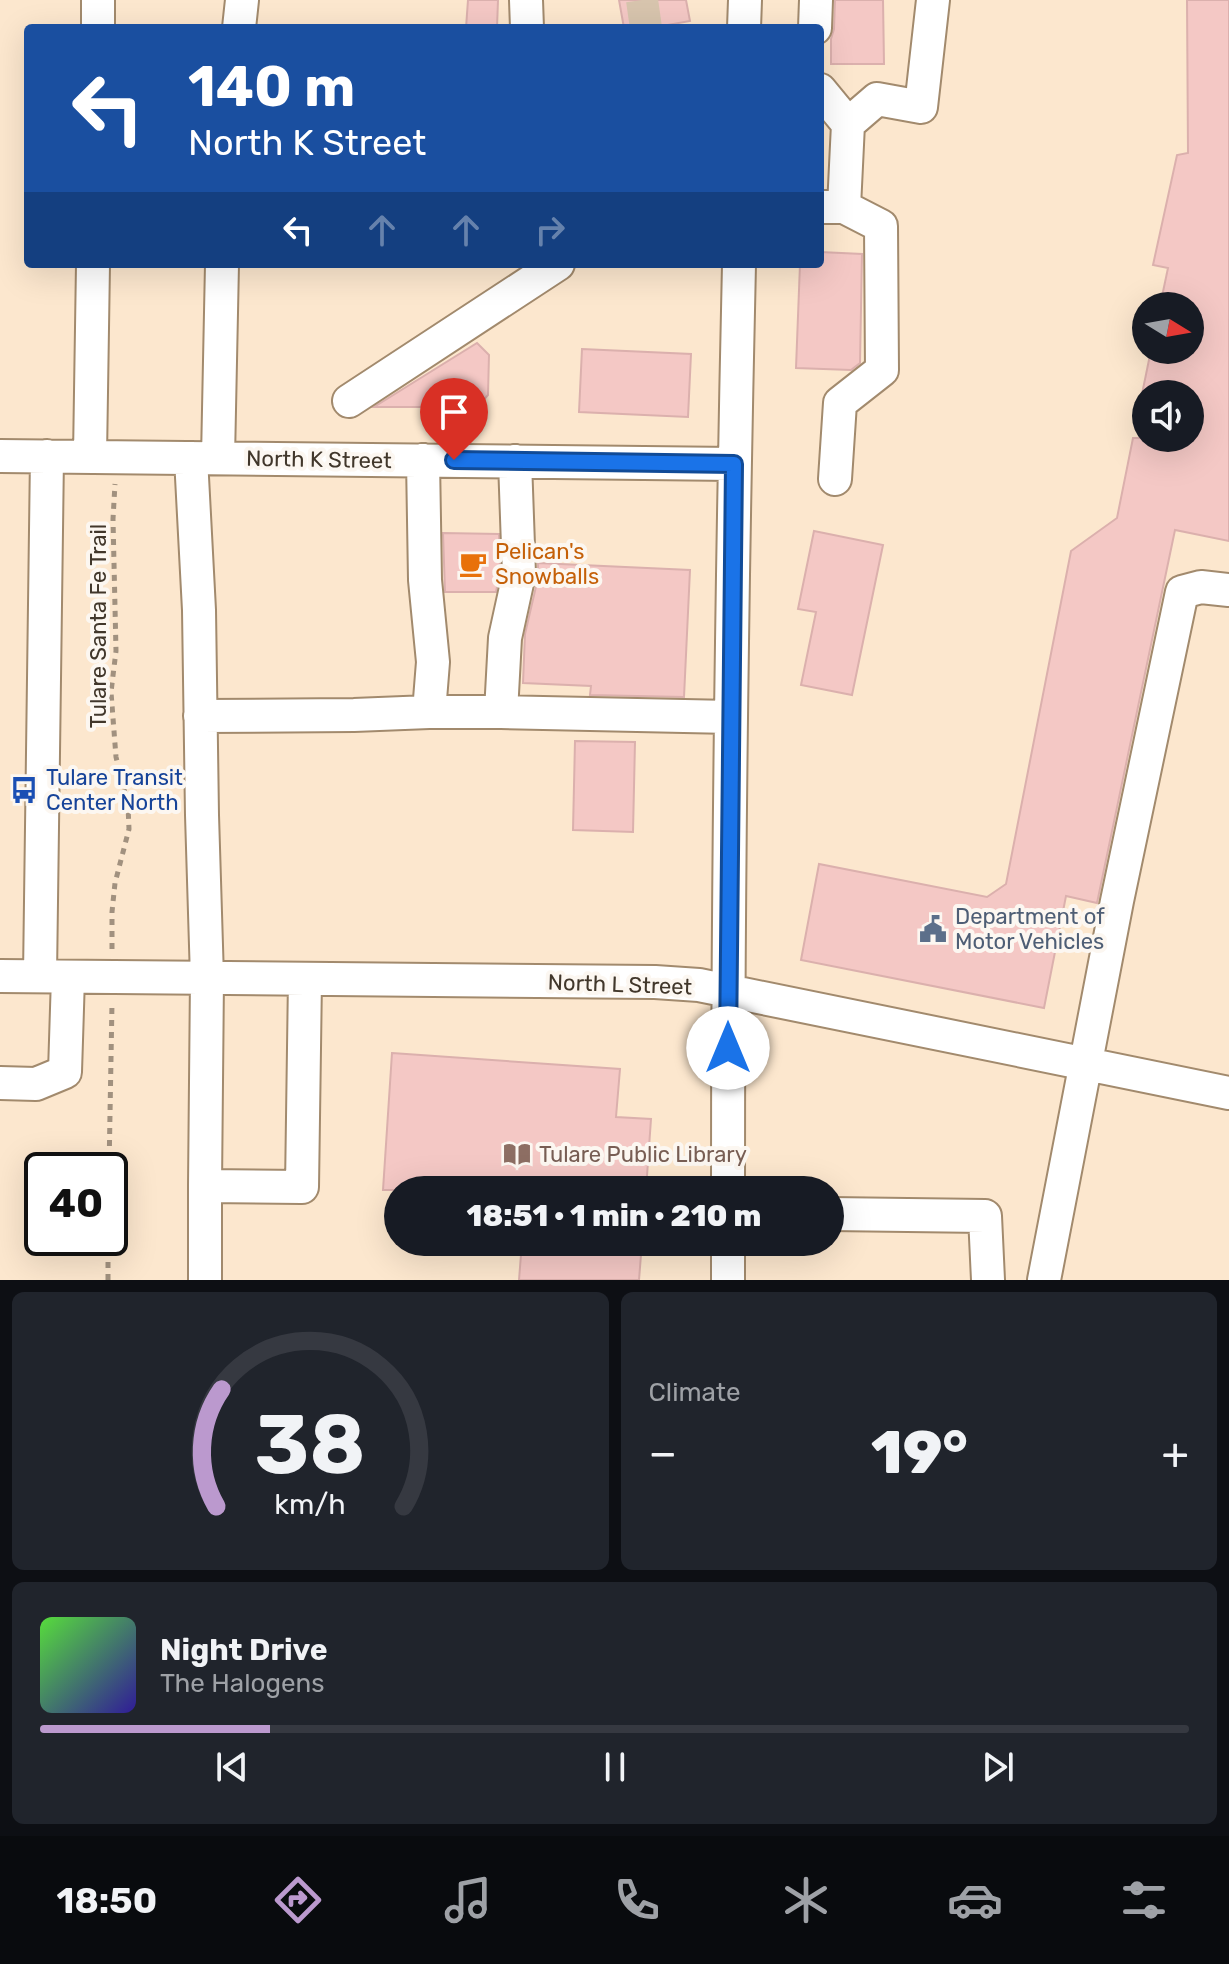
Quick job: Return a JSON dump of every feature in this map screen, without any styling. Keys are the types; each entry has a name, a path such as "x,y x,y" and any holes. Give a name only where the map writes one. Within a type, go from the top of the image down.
{"street":[{"path":"526,0 527,24"},
{"path":"744,24 745,0"},
{"path":"815,24 816,0"},
{"path":"835,479 840,403 882,370 881,226 832,207 848,124 877,99 921,107 933,0"},
{"path":"824,95 848,124"},
{"path":"93,268 103,456"},
{"path":"205,1280 207,978 199,610 204,458 222,268"},
{"path":"349,401 552,268"},
{"path":"728,1176 734,464 739,268"},
{"name":"North K Street","path":"0,456 734,464"},
{"path":"0,1083 36,1084 65,1072 54,976 47,456"},
{"path":"423,460 425,580 433,662 429,712"},
{"path":"501,712 505,638 519,574 515,461"},
{"path":"1044,1280 1117,901 1182,592 1201,587 1229,590"},
{"path":"200,716 501,712 731,717"},
{"name":"North L Street","path":"0,976 655,982 699,985 1229,1093"},
{"path":"205,1186 302,1187 305,979"},
{"path":"844,1214 985,1216 988,1280"},
{"path":"728,1256 728,1280"}],"path":[{"name":"Tulare Santa Fe Trail","path":"103,456 113,519 116,651 111,692 116,757 128,806 129,829 115,883 112,912 109,1152"},
{"path":"108,1256 108,1280"}],"building":[{"path":"468,0 498,0 497,24 466,24"},
{"path":"619,0 686,0 690,21 623,24"},
{"path":"835,0 883,0 884,64 831,64"},
{"path":"1187,0 1229,0 1229,541 1175,530 1097,903 1066,896 1044,1008 801,960 819,864 987,897 1006,884 1071,551 1117,518 1132,443 1132,452 1204,452 1204,380 1145,380 1148,364 1204,364 1204,292 1163,292 1168,268 1153,265 1177,155 1188,153"},
{"path":"824,252 862,254 860,363 851,370 796,368 800,268 824,268"},
{"path":"477,343 489,355 488,395 477,407 374,407"},
{"path":"582,349 691,354 688,417 579,412"},
{"path":"814,531 883,545 852,695 801,685 816,612 798,609"},
{"path":"443,533 499,534 500,572 496,592 445,592"},
{"path":"538,563 690,570 684,697 590,695 591,686 523,683 525,634 538,578"},
{"path":"575,741 635,742 633,832 573,830"},
{"name":"Tulare Public Library","path":"392,1053 620,1069 616,1117 651,1119 647,1176 384,1176 383,1190"},
{"path":"521,1256 641,1256 639,1280 519,1280"}],"tunnel":[{"path":"642,0 645,24"}],"place":[{"name":"Pelican's Snowballs","path":"473,564"},
{"name":"Tulare Transit Center North","path":"24,790"},
{"name":"Department of Motor Vehicles","path":"933,929"},
{"name":"Tulare Public Library","path":"517,1154"}],"route":[{"path":"454,460 734,464 728,1048"}]}
